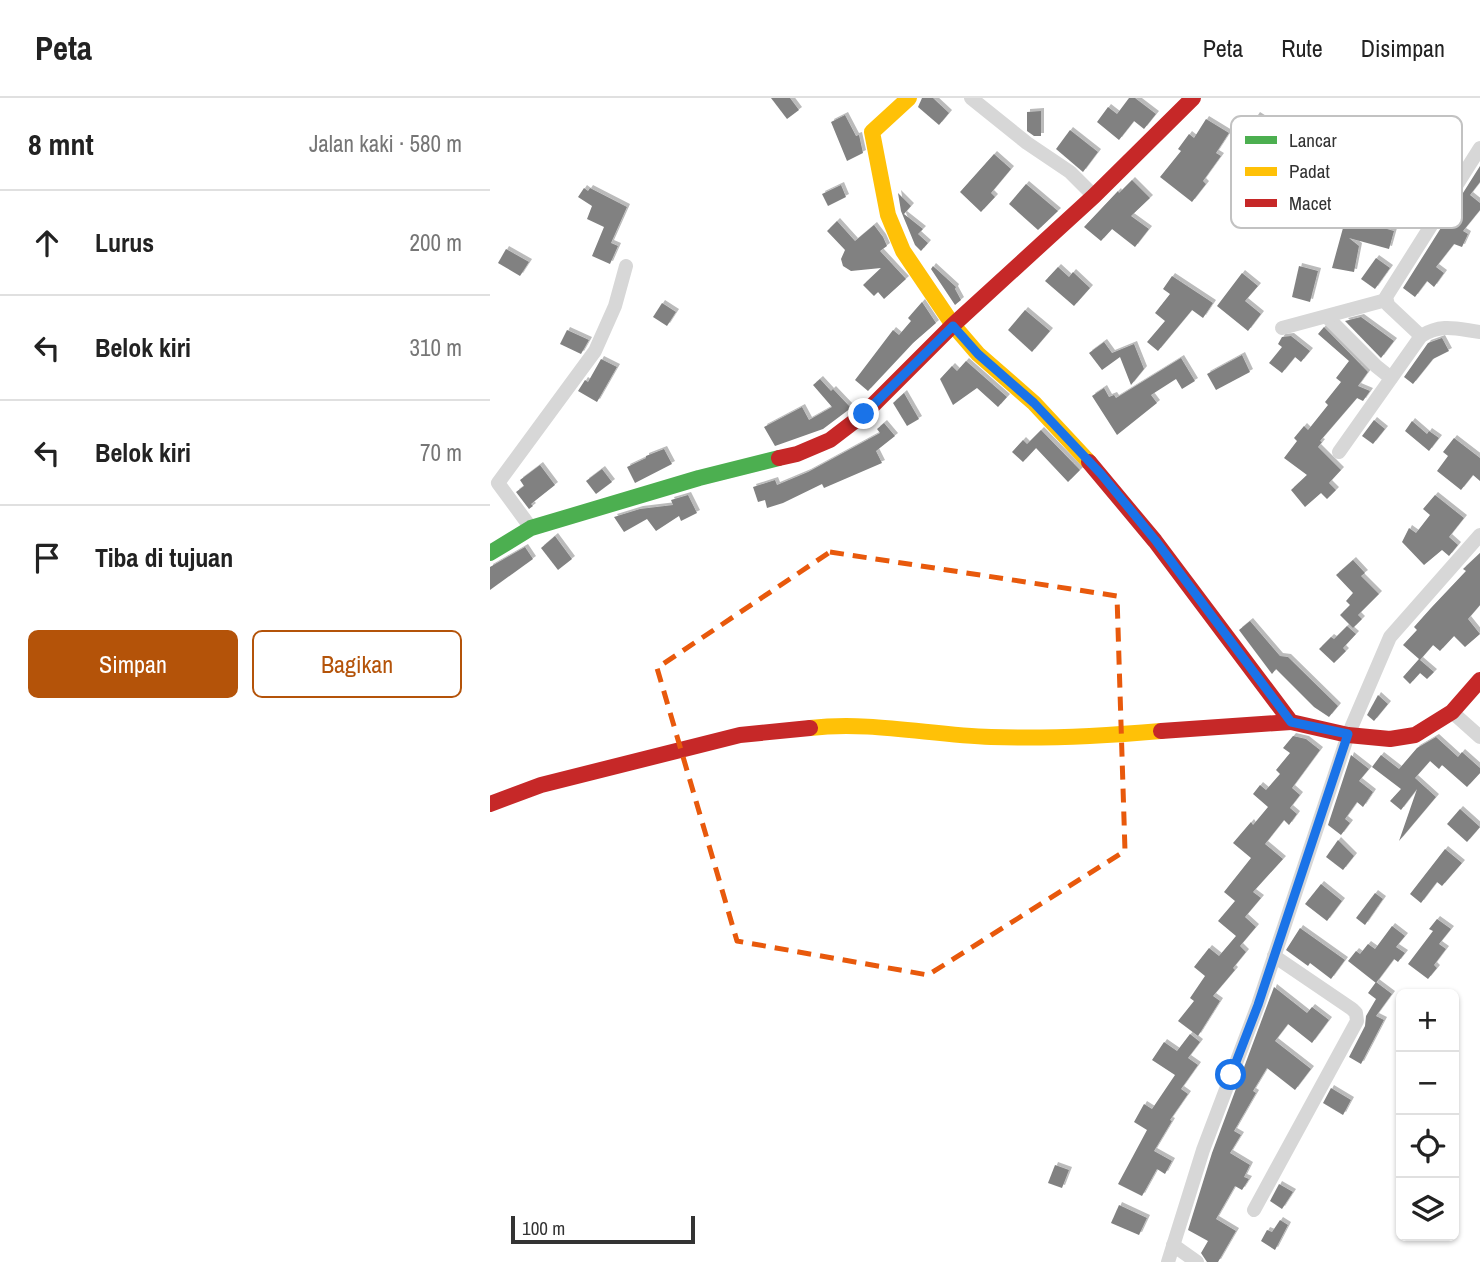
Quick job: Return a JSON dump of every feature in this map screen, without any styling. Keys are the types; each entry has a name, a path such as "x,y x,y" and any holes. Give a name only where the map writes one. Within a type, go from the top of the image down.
{"street":[{"path":"909,98 872,132 888,215 903,251 953,326 978,354 1034,403 1101,474 1156,541 1291,722"},
{"path":"971,98 1027,143 1070,172 1094,196"},
{"path":"490,553 531,528 699,478 797,454 830,440 864,414 953,326 1094,196 1193,98"},
{"path":"1462,178 1480,149"},
{"path":"1282,328 1386,300 1431,228"},
{"path":"531,528 498,483 595,351 615,306 626,266"},
{"path":"1386,300 1421,336"},
{"path":"1327,317 1391,378"},
{"path":"1339,452 1421,336 1447,327 1480,332"},
{"path":"1168,1262 1203,1150 1258,1005 1348,734 1390,637 1480,536"},
{"path":"490,804 541,785 740,735 844,724 989,737 1070,738 1291,722 1348,734 1390,739 1415,735 1452,712 1480,680"},
{"path":"1452,712 1480,737"},
{"path":"1254,1210 1357,1020 1352,1009 1274,956"},
{"path":"1173,1245 1197,1262"}],"highlighted area":[{"path":"830,552 1117,596 1125,851 928,975 737,941 657,668"}],"building":[{"path":"771,98 790,98 799,110 787,119"},
{"path":"922,98 933,98 949,113 939,125 918,107"},
{"path":"1129,98 1135,98 1156,114 1144,129 1134,121 1119,140 1097,122 1108,107 1117,114"},
{"path":"1041,111 1041,136 1034,136 1027,131 1027,112"},
{"path":"845,115 856,136 859,135 863,153 847,161 831,122"},
{"path":"1206,119 1229,133 1216,153 1221,156 1203,181 1206,184 1192,202 1160,177 1181,151 1178,149 1189,134 1194,138"},
{"path":"1070,130 1098,152 1083,172 1056,149"},
{"path":"994,154 1011,169 991,193 995,197 981,212 960,192"},
{"path":"1480,166 1480,182 1470,195 1480,203 1480,210 1463,231 1468,234 1462,247 1454,244 1436,267 1444,273 1434,287 1427,281 1415,297 1403,288 1441,228 1462,228 1462,195"},
{"path":"1132,180 1150,198 1131,216 1149,229 1135,247 1112,229 1101,241 1084,227"},
{"path":"1026,184 1058,211 1038,230 1009,204"},
{"path":"841,185 846,197 828,206 822,194"},
{"path":"584,188 588,191 590,188 627,207 611,243 618,246 610,264 592,256 604,227 587,219 592,206 578,197"},
{"path":"898,193 911,206 904,214 923,229 918,234 928,243 921,251 915,245 901,211"},
{"path":"837,221 855,241 874,225 883,237 887,246 880,251 906,279 884,299 878,292 874,296 863,285 881,268 851,271 843,266 841,259 845,250 827,231"},
{"path":"1343,228 1384,228 1394,231 1389,249 1349,238 1359,246 1354,272 1332,268"},
{"path":"506,249 529,262 520,276 498,263"},
{"path":"1376,258 1390,268 1375,289 1361,279"},
{"path":"933,266 956,287 961,300 955,305 931,269"},
{"path":"1299,266 1318,271 1310,302 1292,297"},
{"path":"1058,267 1069,277 1073,272 1090,288 1074,306 1045,281"},
{"path":"1242,273 1258,286 1245,301 1261,314 1248,331 1217,306"},
{"path":"1172,276 1213,303 1203,318 1192,310 1158,351 1147,342 1165,321 1155,313 1170,294 1163,289"},
{"path":"922,302 936,323 913,343 868,391 855,380 893,330 899,335 911,321 908,318"},
{"path":"662,303 676,312 667,326 653,317"},
{"path":"1025,310 1050,331 1032,352 1008,330"},
{"path":"1361,317 1394,341 1381,358 1345,321"},
{"path":"1324,327 1368,372 1358,386 1370,391 1363,401 1357,398 1320,441 1322,442 1318,447 1341,470 1329,483 1336,490 1327,499 1321,493 1305,507 1291,490 1307,475 1284,458 1297,441 1294,438 1304,426 1308,430 1328,405 1325,402 1341,382 1336,378 1349,361 1318,334"},
{"path":"567,330 589,340 581,354 560,344"},
{"path":"1291,336 1310,351 1301,362 1295,357 1282,373 1269,363 1282,347 1278,344 1282,337"},
{"path":"1442,338 1449,351 1433,359 1413,384 1404,377 1428,343"},
{"path":"1104,342 1112,353 1134,344 1144,369 1131,385 1120,357 1102,370 1089,353"},
{"path":"1242,355 1250,372 1216,390 1207,374"},
{"path":"1181,358 1195,381 1182,389 1176,379 1151,395 1157,403 1117,435 1092,396 1104,388 1109,397 1114,395 1116,398"},
{"path":"601,359 617,367 597,402 578,391 585,380 588,382"},
{"path":"966,361 1007,397 998,407 977,388 953,405 940,379 952,366 957,371"},
{"path":"820,379 851,408 823,429 775,446 764,427 802,407 809,420 832,407 813,385"},
{"path":"904,393 919,419 907,426 893,403"},
{"path":"1374,420 1385,429 1373,444 1362,436"},
{"path":"1412,421 1427,434 1429,431 1439,438 1429,451 1405,431"},
{"path":"884,423 895,436 876,451 882,463 824,488 822,484 783,503 767,508 765,500 758,502 753,487 775,480 777,485 808,472 880,433 877,429"},
{"path":"1041,430 1080,470 1068,482 1036,448 1023,462 1012,452 1023,440 1027,444"},
{"path":"1454,438 1480,458 1480,481 1473,475 1461,490 1437,471 1448,456 1443,452"},
{"path":"664,449 672,464 635,483 627,467"},
{"path":"540,465 555,485 531,504 533,506 529,509 516,492 524,486 520,480"},
{"path":"602,469 612,482 596,494 586,481"},
{"path":"688,495 697,513 681,521 679,516 656,531 647,519 624,532 614,517 640,509 673,505 671,500"},
{"path":"1435,495 1464,518 1449,537 1458,545 1449,556 1442,550 1424,565 1402,542 1409,528 1416,533 1430,515 1423,509"},
{"path":"555,536 572,559 558,570 541,548"},
{"path":"525,547 533,559 490,590 490,567"},
{"path":"1480,553 1480,605 1468,619 1480,634 1465,647 1454,636 1440,651 1433,645 1420,660 1434,672 1427,679 1420,673 1410,684 1403,677 1419,659 1403,645 1417,630 1414,627"},
{"path":"1353,560 1365,573 1361,576 1379,594 1358,615 1362,619 1353,628 1340,615 1350,605 1346,601 1353,593 1336,575"},
{"path":"1250,621 1280,656 1288,657 1338,706 1329,717 1314,707 1276,669 1272,674 1239,630"},
{"path":"1347,626 1356,634 1343,648 1346,651 1334,663 1319,649"},
{"path":"1378,695 1388,704 1374,721 1367,715"},
{"path":"1293,736 1306,739 1320,750 1292,788 1300,795 1290,808 1297,814 1289,825 1284,820 1265,844 1283,859 1253,892 1261,898 1245,917 1256,927 1240,946 1246,952 1233,968 1235,970 1213,996 1220,1001 1198,1036 1178,1021 1194,1001 1190,998 1205,976 1194,967 1209,948 1219,956 1236,936 1218,921 1235,901 1224,892 1251,858 1233,843 1268,807 1253,794 1260,785 1266,790 1280,774 1276,770 1290,753 1283,748"},
{"path":"1436,737 1458,757 1462,752 1480,768 1480,773 1467,787 1442,765 1439,769 1430,761 1415,778 1436,797 1399,841 1417,789 1401,810 1390,801 1401,789 1372,767 1381,755 1399,769 1417,748"},
{"path":"1351,755 1369,769 1359,781 1373,792 1363,807 1357,802 1345,819 1350,823 1341,835 1328,825"},
{"path":"1460,809 1480,827 1467,842 1447,824"},
{"path":"1338,840 1354,856 1343,870 1326,857"},
{"path":"1445,849 1462,863 1442,886 1437,882 1421,903 1410,894"},
{"path":"1321,884 1342,901 1327,921 1305,904"},
{"path":"1375,893 1383,899 1365,925 1356,918"},
{"path":"1437,919 1451,929 1439,944 1446,949 1428,979 1408,964 1433,931 1429,929"},
{"path":"1392,926 1405,936 1396,947 1405,953 1398,962 1394,959 1376,983 1348,961 1356,951 1360,954 1368,944 1375,949"},
{"path":"1300,928 1345,960 1331,979 1286,950"},
{"path":"1376,982 1392,994 1376,1016 1384,1020 1361,1064 1349,1057 1376,999 1368,993"},
{"path":"1274,987 1307,1013 1312,1007 1329,1020 1312,1043 1288,1024 1275,1041 1311,1069 1295,1090 1267,1068 1253,1091 1256,1093 1234,1131 1241,1135 1230,1153 1250,1165 1244,1177 1249,1179 1242,1190 1235,1186 1216,1219 1236,1231 1218,1262 1207,1262 1201,1253 1208,1241 1188,1230 1212,1153"},
{"path":"1190,1034 1200,1042 1188,1058 1198,1065 1181,1089 1188,1094 1170,1120 1172,1121 1154,1151 1172,1161 1165,1174 1157,1169 1142,1196 1118,1184 1147,1130 1134,1122 1144,1104 1152,1109 1175,1075 1152,1060 1164,1042 1177,1051"},
{"path":"1331,1088 1351,1100 1343,1115 1323,1103"},
{"path":"1055,1165 1069,1170 1062,1188 1048,1183"},
{"path":"1279,1184 1293,1192 1282,1209 1270,1201"},
{"path":"1119,1205 1147,1218 1139,1235 1111,1223"},
{"path":"1280,1220 1288,1225 1275,1250 1261,1241 1267,1230 1272,1232"}],"traffic: fast":[{"path":"490,553 531,528 699,478 779,458"}],"traffic: slow":[{"path":"909,98 872,132 888,215 903,251 953,325 978,354 1034,403 1089,462"},
{"path":"810,728 855,726 1012,738 1161,731"}],"traffic: jam":[{"path":"779,458 797,454 830,440 864,414 953,325 1094,196 1193,98"},
{"path":"1089,462 1155,541 1291,722 1348,735 1390,739 1415,735 1452,712 1480,680"},
{"path":"1161,731 1291,722"},
{"path":"490,804 541,785 740,735 810,728"}],"route":[{"path":"864,414 953,326 978,354 1034,403 1101,474 1156,541 1291,722 1348,734 1258,1005 1231,1075"}]}
